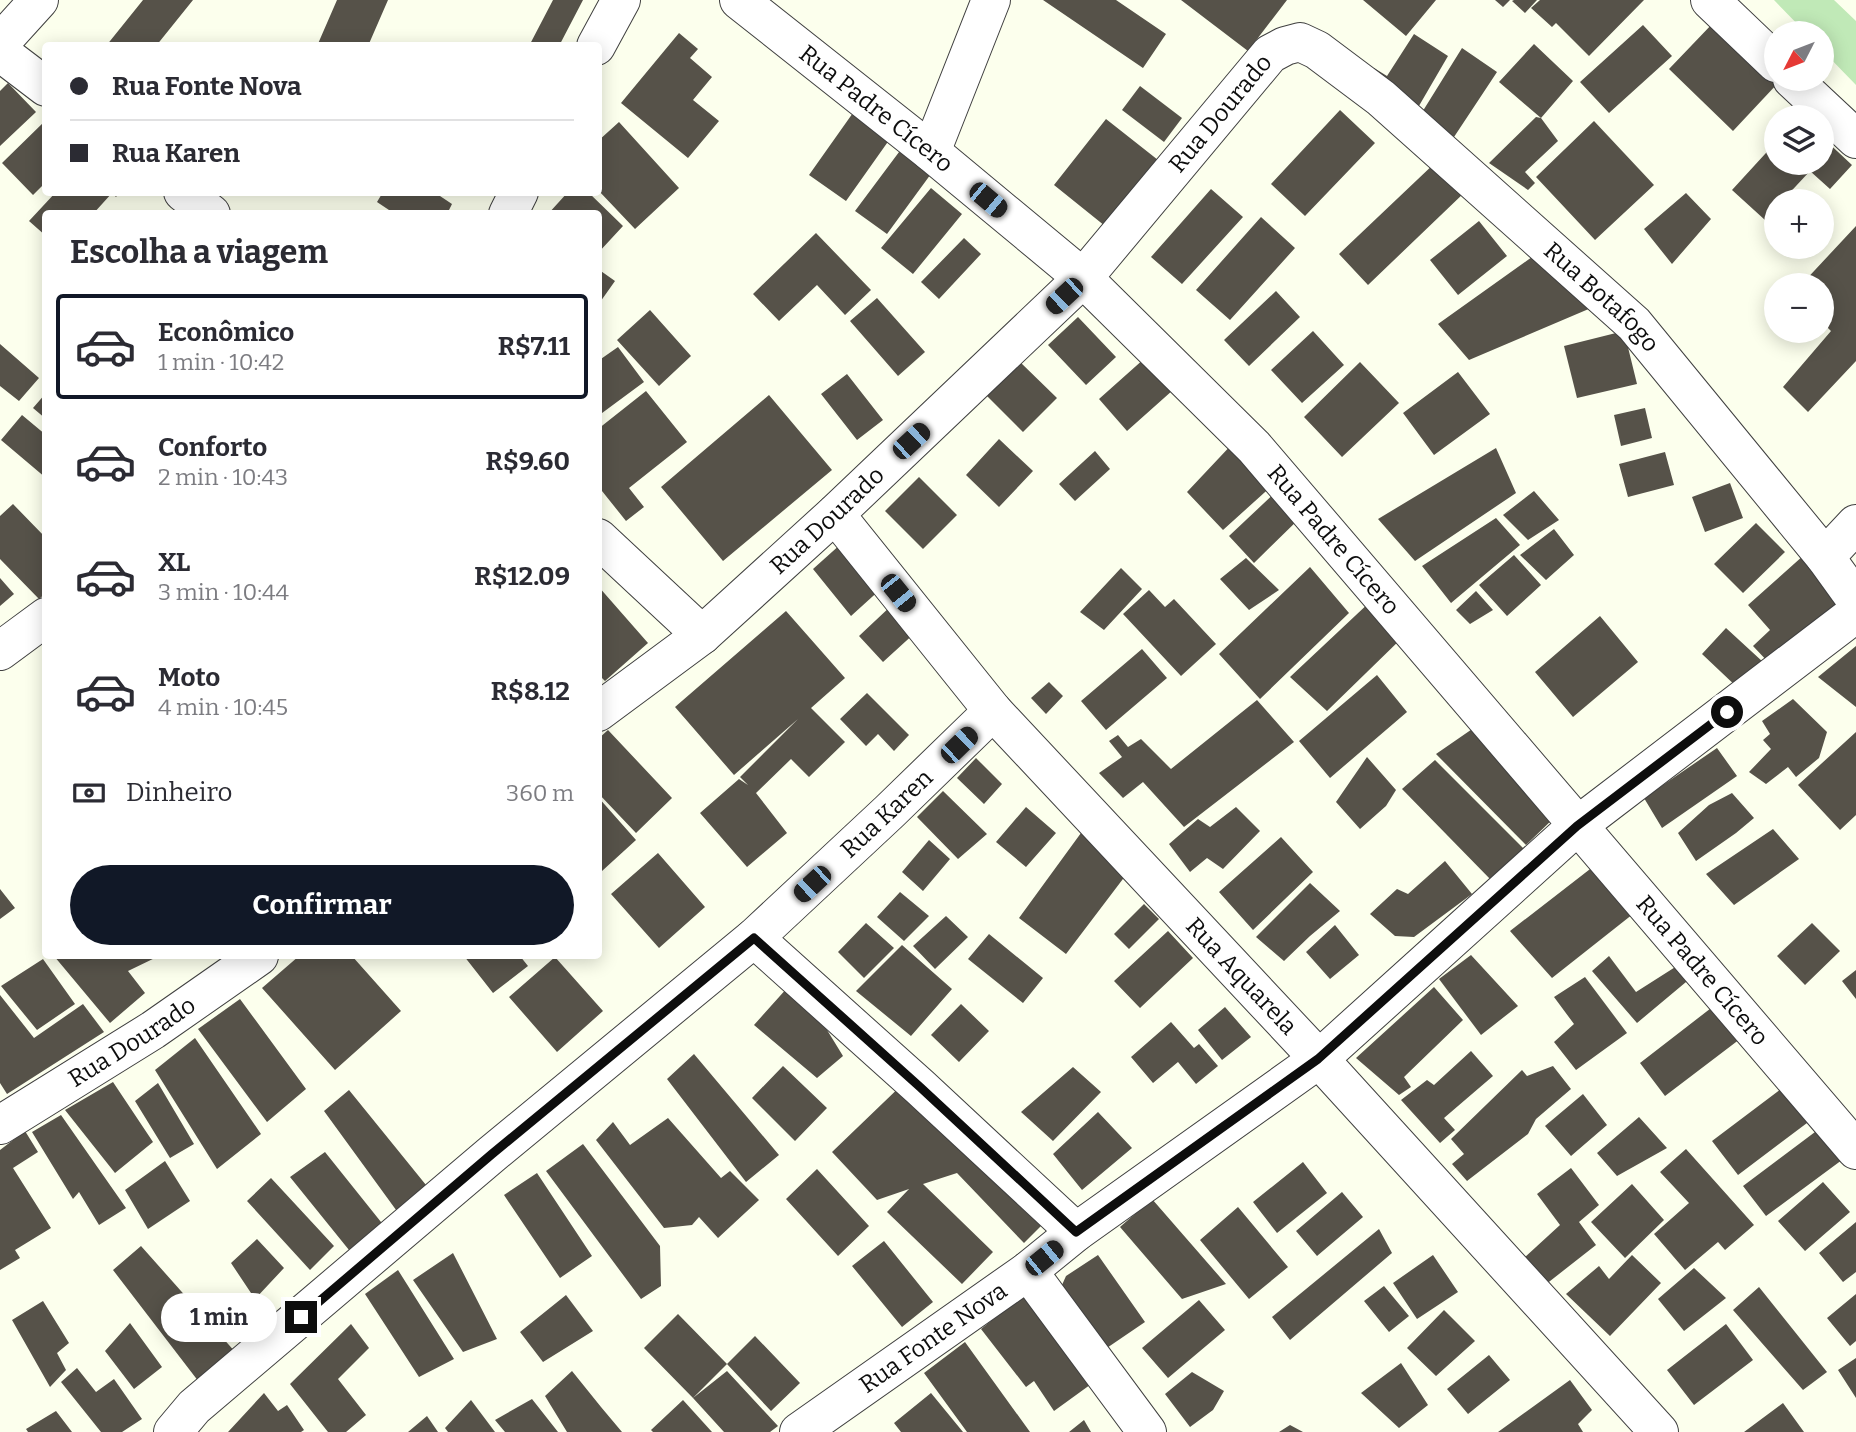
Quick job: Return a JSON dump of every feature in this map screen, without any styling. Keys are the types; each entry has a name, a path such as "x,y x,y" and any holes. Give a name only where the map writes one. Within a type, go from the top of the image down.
{"street":[{"path":"0,43 40,0"},
{"path":"598,42 621,0"},
{"name":"Rua Padre Cícero","path":"739,0 931,152 1083,278 1254,447 1856,1150"},
{"path":"931,152 991,0"},
{"path":"1710,0 1764,52"},
{"name":"Rua Dourado","path":"602,709 702,635 835,514 1083,278 1270,54 1300,42"},
{"name":"Rua Botafogo","path":"1300,42 1317,50 1381,98 1634,324 1825,557 1856,600"},
{"path":"0,52 42,84"},
{"path":"1805,91 1856,139"},
{"path":"188,196 206,210"},
{"name":"Rua Aquarela","path":"835,514 993,711 1318,1059 1659,1432"},
{"path":"1825,557 1856,524"},
{"path":"602,542 702,635"},
{"name":"Rua Fonte Nova","path":"799,1432 1028,1271 1076,1232 1318,1059 1577,826 1856,613"},
{"path":"0,651 42,620"},
{"name":"Rua Karen","path":"173,1432 194,1407 503,1145 754,938 993,711"},
{"path":"754,938 1076,1232"},
{"name":"Rua Dourado","path":"0,1125 153,1030 256,959"},
{"path":"1028,1271 1147,1432"}],"green space":[{"path":"1774,0 1834,0 1856,21 1856,85 1834,62 1834,21 1794,21"}],"building":[{"path":"143,0 193,0 159,42 109,42"},
{"path":"337,0 388,0 370,42 319,42"},
{"path":"553,0 583,0 561,42 531,42"},
{"path":"1043,0 1116,0 1166,34 1143,68"},
{"path":"1181,0 1287,0 1248,51"},
{"path":"1363,0 1436,0 1406,36"},
{"path":"1495,0 1510,0 1503,7"},
{"path":"1537,0 1525,13 1512,1"},
{"path":"1540,0 1644,0 1589,56 1556,23 1552,27 1531,8"},
{"path":"1714,22 1764,70 1764,91 1770,91 1733,131 1669,69"},
{"path":"1643,25 1672,56 1609,113 1580,82"},
{"path":"679,33 698,49 690,58 712,77 693,100 719,121 688,158 621,103"},
{"path":"1414,34 1448,56 1416,111 1371,79 1374,68 1387,76"},
{"path":"1534,44 1573,81 1541,118 1499,82"},
{"path":"1462,48 1497,72 1454,137 1421,114"},
{"path":"8,83 36,112 0,146 0,91"},
{"path":"1140,86 1182,118 1164,142 1122,110"},
{"path":"855,110 892,136 846,201 809,175"},
{"path":"1340,110 1375,143 1305,216 1271,184"},
{"path":"1536,117 1541,118 1558,141 1525,172 1535,183 1528,190 1489,163"},
{"path":"1106,119 1158,160 1105,226 1054,185"},
{"path":"1594,121 1654,185 1595,240 1536,177"},
{"path":"619,122 679,188 635,229 602,194 602,137"},
{"path":"42,124 42,186 33,195 2,163"},
{"path":"905,144 936,167 887,234 855,211"},
{"path":"1834,148 1852,165 1830,189 1814,175 1834,175"},
{"path":"1764,155 1764,175 1806,175 1793,189 1764,189 1764,219 1732,190"},
{"path":"1437,161 1465,192 1368,285 1339,254"},
{"path":"931,188 962,214 913,274 881,248"},
{"path":"1211,189 1243,217 1182,284 1151,257"},
{"path":"1686,193 1711,219 1672,264 1644,229"},
{"path":"52,196 109,196 97,210 42,210 42,232 29,221"},
{"path":"381,196 440,196 452,204 449,210 389,210 377,202"},
{"path":"564,196 592,196 623,226 602,249 602,210 552,210"},
{"path":"1261,217 1295,248 1230,320 1196,290"},
{"path":"1479,221 1507,256 1458,295 1430,260"},
{"path":"1856,226 1856,361 1808,412 1783,387 1821,343 1834,343 1834,273 1812,273 1825,259 1834,259 1834,250"},
{"path":"816,233 871,290 845,315 817,285 779,321 753,294"},
{"path":"964,238 981,254 939,299 921,282"},
{"path":"1539,252 1591,308 1469,360 1438,324"},
{"path":"602,272 615,281 602,299"},
{"path":"1276,291 1300,317 1249,366 1224,340"},
{"path":"877,298 925,352 898,376 850,321"},
{"path":"650,310 691,356 659,386 617,340"},
{"path":"1078,317 1116,357 1086,385 1048,345"},
{"path":"1313,331 1344,365 1302,403 1271,370"},
{"path":"1624,331 1637,384 1577,398 1564,346"},
{"path":"0,344 39,378 19,401 0,386"},
{"path":"618,347 644,382 602,413 602,358"},
{"path":"1145,358 1173,390 1127,431 1099,399"},
{"path":"1019,361 1057,398 1023,432 986,395"},
{"path":"1360,362 1399,403 1342,457 1304,417"},
{"path":"1458,372 1490,414 1434,455 1403,413"},
{"path":"847,374 883,420 857,440 821,394"},
{"path":"646,391 687,442 629,488 644,507 626,521 602,491 602,426"},
{"path":"769,395 832,470 723,561 661,487"},
{"path":"42,398 42,416 33,408"},
{"path":"1645,408 1652,438 1621,446 1614,415"},
{"path":"22,415 42,432 42,475 1,440"},
{"path":"999,439 1033,471 999,507 966,475"},
{"path":"1235,441 1275,483 1223,530 1187,492"},
{"path":"1496,448 1516,493 1415,561 1378,519"},
{"path":"1095,451 1110,469 1075,501 1059,484"},
{"path":"1665,452 1674,485 1628,497 1619,464"},
{"path":"919,477 957,515 923,549 885,511"},
{"path":"1730,483 1743,518 1705,532 1692,497"},
{"path":"1280,488 1304,514 1254,563 1229,536"},
{"path":"1534,491 1559,520 1528,540 1503,515"},
{"path":"13,504 42,534 42,596 39,599 0,559 0,516"},
{"path":"1496,518 1520,545 1451,603 1422,566"},
{"path":"1756,523 1785,552 1743,593 1714,564"},
{"path":"1554,529 1574,555 1546,580 1520,555"},
{"path":"842,543 883,587 851,616 813,569"},
{"path":"1514,555 1541,585 1507,616 1479,585"},
{"path":"1804,555 1843,599 1770,664 1753,646 1770,630 1748,605"},
{"path":"1246,558 1279,590 1249,610 1220,579"},
{"path":"1310,567 1349,613 1260,699 1219,654"},
{"path":"1121,568 1142,589 1104,630 1080,612"},
{"path":"0,578 14,594 0,606"},
{"path":"1149,590 1165,607 1174,599 1216,644 1181,676 1123,614"},
{"path":"602,591 648,643 605,681 602,678"},
{"path":"1476,591 1493,610 1470,624 1456,610"},
{"path":"1372,600 1405,635 1327,711 1290,677"},
{"path":"892,605 917,631 883,662 859,636"},
{"path":"786,611 845,678 811,708 845,742 809,777 791,759 756,793 787,833 747,867 700,813 739,779 748,785 740,777 798,719 734,775 675,707"},
{"path":"1600,616 1638,662 1573,717 1535,672"},
{"path":"1726,628 1763,662 1739,689 1702,654"},
{"path":"1856,646 1856,707 1818,677"},
{"path":"1142,649 1167,678 1106,730 1081,701"},
{"path":"1377,675 1407,712 1330,778 1299,741"},
{"path":"1049,682 1063,696 1046,714 1031,698"},
{"path":"867,693 909,735 894,751 878,734 866,746 840,719"},
{"path":"1793,699 1827,732 1819,758 1796,777 1788,767 1766,784 1749,772 1771,749 1763,740 1770,734 1762,721"},
{"path":"1257,700 1294,742 1184,827 1143,782 1123,798 1099,773 1122,757 1109,741 1118,735 1128,747 1141,739 1171,769"},
{"path":"1478,725 1557,815 1526,845 1436,754"},
{"path":"608,730 672,798 636,833 602,797 602,735"},
{"path":"1856,732 1856,815 1840,830 1798,785"},
{"path":"1717,748 1737,776 1662,828 1644,798"},
{"path":"1367,757 1396,790 1386,806 1360,829 1336,802"},
{"path":"976,758 1002,784 984,804 957,778"},
{"path":"1435,760 1526,851 1491,880 1402,789"},
{"path":"943,791 987,834 958,859 917,817"},
{"path":"1732,793 1754,818 1696,861 1678,833 1709,805"},
{"path":"602,802 636,840 602,871"},
{"path":"1026,807 1056,833 1026,867 996,842"},
{"path":"1236,807 1260,831 1223,869 1207,858 1190,872 1169,844 1198,819 1210,827"},
{"path":"1089,822 1132,867 1066,954 1019,918"},
{"path":"1773,829 1799,859 1734,905 1706,874"},
{"path":"1281,837 1313,872 1253,930 1219,892"},
{"path":"929,840 950,859 923,891 902,872"},
{"path":"658,853 705,907 659,948 611,894"},
{"path":"1445,861 1472,894 1414,937 1395,936 1370,914 1397,889 1408,894"},
{"path":"1594,866 1633,914 1552,978 1510,931"},
{"path":"1310,883 1340,911 1284,961 1256,937"},
{"path":"0,889 15,908 0,919"},
{"path":"900,892 929,916 904,941 877,917"},
{"path":"1144,904 1159,919 1129,949 1114,934"},
{"path":"946,916 968,937 935,969 913,946"},
{"path":"866,923 894,948 864,978 838,952"},
{"path":"1812,923 1840,951 1805,985 1777,956"},
{"path":"1335,925 1359,955 1330,979 1306,952"},
{"path":"1168,931 1193,958 1140,1008 1114,981"},
{"path":"989,934 1043,978 1023,1003 968,959"},
{"path":"902,945 952,989 911,1036 856,991"},
{"path":"1471,955 1518,1006 1481,1035 1439,979"},
{"path":"1609,956 1636,992 1680,964 1692,977 1637,1023 1592,971"},
{"path":"43,959 75,1004 37,1030 1,986"},
{"path":"57,959 153,959 128,971 145,993 110,1023"},
{"path":"296,959 355,959 401,1011 335,1070 262,988"},
{"path":"466,959 522,959 528,966 493,993"},
{"path":"553,959 557,959 603,1011 557,1052 509,997"},
{"path":"1856,970 1856,999 1842,981"},
{"path":"1585,977 1627,1033 1576,1070 1554,1042 1574,1024 1554,997"},
{"path":"788,987 816,1012 843,1056 817,1078 754,1025"},
{"path":"1434,987 1463,1020 1404,1077 1411,1087 1399,1095 1356,1058"},
{"path":"0,995 34,1038 83,1004 104,1032 7,1094 0,1083"},
{"path":"240,999 306,1089 267,1122 198,1029"},
{"path":"961,1004 989,1031 959,1062 931,1035"},
{"path":"1715,1005 1740,1039 1665,1096 1640,1063"},
{"path":"1225,1007 1251,1037 1222,1060 1198,1030"},
{"path":"1171,1022 1194,1048 1199,1044 1218,1066 1196,1084 1178,1062 1153,1083 1131,1057"},
{"path":"195,1038 261,1134 217,1169 155,1070"},
{"path":"1471,1051 1493,1076 1444,1118 1455,1130 1440,1143 1401,1100 1427,1080 1434,1085"},
{"path":"694,1054 779,1155 746,1182 667,1079"},
{"path":"783,1066 827,1108 795,1141 752,1098"},
{"path":"1553,1066 1571,1089 1536,1119 1528,1134 1467,1181 1452,1164 1464,1154 1451,1139 1522,1070 1527,1076"},
{"path":"1073,1067 1101,1092 1053,1141 1021,1112"},
{"path":"909,1078 1046,1221 1024,1243 957,1173 923,1184 993,1252 962,1284 887,1212 909,1189 877,1200 832,1152"},
{"path":"113,1082 153,1142 115,1173 65,1110"},
{"path":"158,1083 194,1144 170,1158 135,1101"},
{"path":"1785,1086 1811,1120 1738,1175 1712,1141"},
{"path":"349,1090 426,1185 399,1214 324,1111"},
{"path":"1583,1094 1607,1125 1571,1156 1545,1126"},
{"path":"1098,1112 1132,1148 1082,1190 1053,1154"},
{"path":"61,1115 126,1208 99,1225 79,1192 73,1199 32,1132"},
{"path":"1639,1117 1667,1148 1617,1176 1597,1153"},
{"path":"668,1118 721,1178 730,1171 759,1200 718,1238 699,1217 692,1225 664,1228 596,1140 613,1122 630,1145"},
{"path":"1823,1126 1846,1157 1766,1216 1743,1186"},
{"path":"25,1131 38,1152 13,1168 51,1228 15,1250 20,1258 0,1270 0,1150"},
{"path":"583,1144 660,1246 661,1286 641,1299 546,1171"},
{"path":"1686,1149 1754,1225 1725,1250 1718,1242 1685,1270 1654,1234 1689,1203 1660,1172"},
{"path":"325,1152 385,1227 349,1250 290,1177"},
{"path":"165,1161 190,1201 148,1229 125,1190"},
{"path":"1303,1162 1327,1193 1277,1233 1253,1202"},
{"path":"1571,1168 1599,1205 1579,1222 1596,1245 1545,1285 1523,1259 1560,1225 1537,1194"},
{"path":"817,1169 869,1226 838,1256 786,1199"},
{"path":"537,1173 592,1256 560,1278 504,1195"},
{"path":"271,1178 334,1246 310,1270 247,1201"},
{"path":"1823,1182 1850,1212 1805,1251 1778,1221"},
{"path":"1632,1184 1664,1220 1625,1258 1591,1222"},
{"path":"1342,1192 1363,1217 1317,1256 1296,1231"},
{"path":"1152,1199 1226,1284 1182,1299 1120,1227"},
{"path":"1238,1207 1288,1267 1249,1299 1200,1240"},
{"path":"1856,1222 1856,1272 1843,1282 1819,1253"},
{"path":"1379,1229 1392,1253 1290,1340 1272,1317"},
{"path":"257,1239 284,1268 255,1299 231,1263"},
{"path":"884,1241 933,1302 902,1327 852,1266"},
{"path":"141,1246 237,1354 202,1386 113,1270"},
{"path":"453,1253 497,1339 463,1352 413,1280"},
{"path":"1098,1255 1145,1322 1098,1354 1058,1294 1066,1276"},
{"path":"1433,1255 1458,1292 1417,1319 1393,1283"},
{"path":"1632,1255 1661,1283 1610,1336 1566,1294 1599,1266 1609,1279"},
{"path":"1694,1268 1726,1298 1684,1331 1658,1299"},
{"path":"398,1270 454,1359 419,1377 365,1294"},
{"path":"1384,1286 1409,1316 1389,1332 1364,1301"},
{"path":"1759,1287 1827,1372 1803,1390 1733,1310"},
{"path":"1027,1292 1094,1382 1054,1411 1034,1381 1026,1387 981,1329"},
{"path":"1856,1294 1856,1341 1850,1346 1827,1318"},
{"path":"566,1295 593,1331 543,1362 520,1332"},
{"path":"1199,1300 1225,1330 1168,1378 1142,1348"},
{"path":"43,1301 69,1343 57,1353 66,1370 50,1387 12,1320"},
{"path":"1444,1310 1475,1341 1436,1376 1407,1348"},
{"path":"678,1314 727,1364 693,1398 644,1348"},
{"path":"130,1323 162,1367 134,1389 105,1351"},
{"path":"351,1324 369,1348 338,1379 366,1415 346,1432 328,1432 290,1384"},
{"path":"1726,1324 1753,1360 1694,1405 1667,1370"},
{"path":"755,1336 800,1383 771,1411 727,1364"},
{"path":"965,1342 1030,1432 967,1432 924,1373"},
{"path":"1489,1355 1510,1380 1468,1414 1447,1389"},
{"path":"1856,1358 1856,1398 1838,1370"},
{"path":"1401,1363 1428,1405 1399,1428 1361,1393"},
{"path":"77,1368 96,1392 114,1379 142,1419 122,1432 101,1432 61,1382"},
{"path":"572,1371 622,1432 567,1432 545,1396"},
{"path":"727,1371 778,1426 770,1432 724,1432 693,1398"},
{"path":"1192,1372 1224,1391 1213,1410 1190,1427 1165,1394"},
{"path":"1570,1380 1592,1410 1578,1424 1583,1432 1498,1432"},
{"path":"264,1393 278,1411 287,1405 304,1430 228,1432"},
{"path":"931,1393 963,1432 901,1432 894,1423"},
{"path":"532,1399 558,1432 505,1432 495,1420"},
{"path":"471,1400 495,1432 448,1432 445,1428"},
{"path":"683,1400 712,1432 651,1430"},
{"path":"1783,1403 1804,1432 1744,1432"},
{"path":"56,1411 72,1432 28,1432 26,1429"},
{"path":"427,1416 438,1432 408,1432"},
{"path":"1084,1420 1091,1432 1069,1432"},
{"path":"1290,1425 1303,1432 1279,1432"}],"route":[{"path":"301,1317 492,1154 754,938 1076,1232 1318,1059 1577,826 1727,712"}]}
